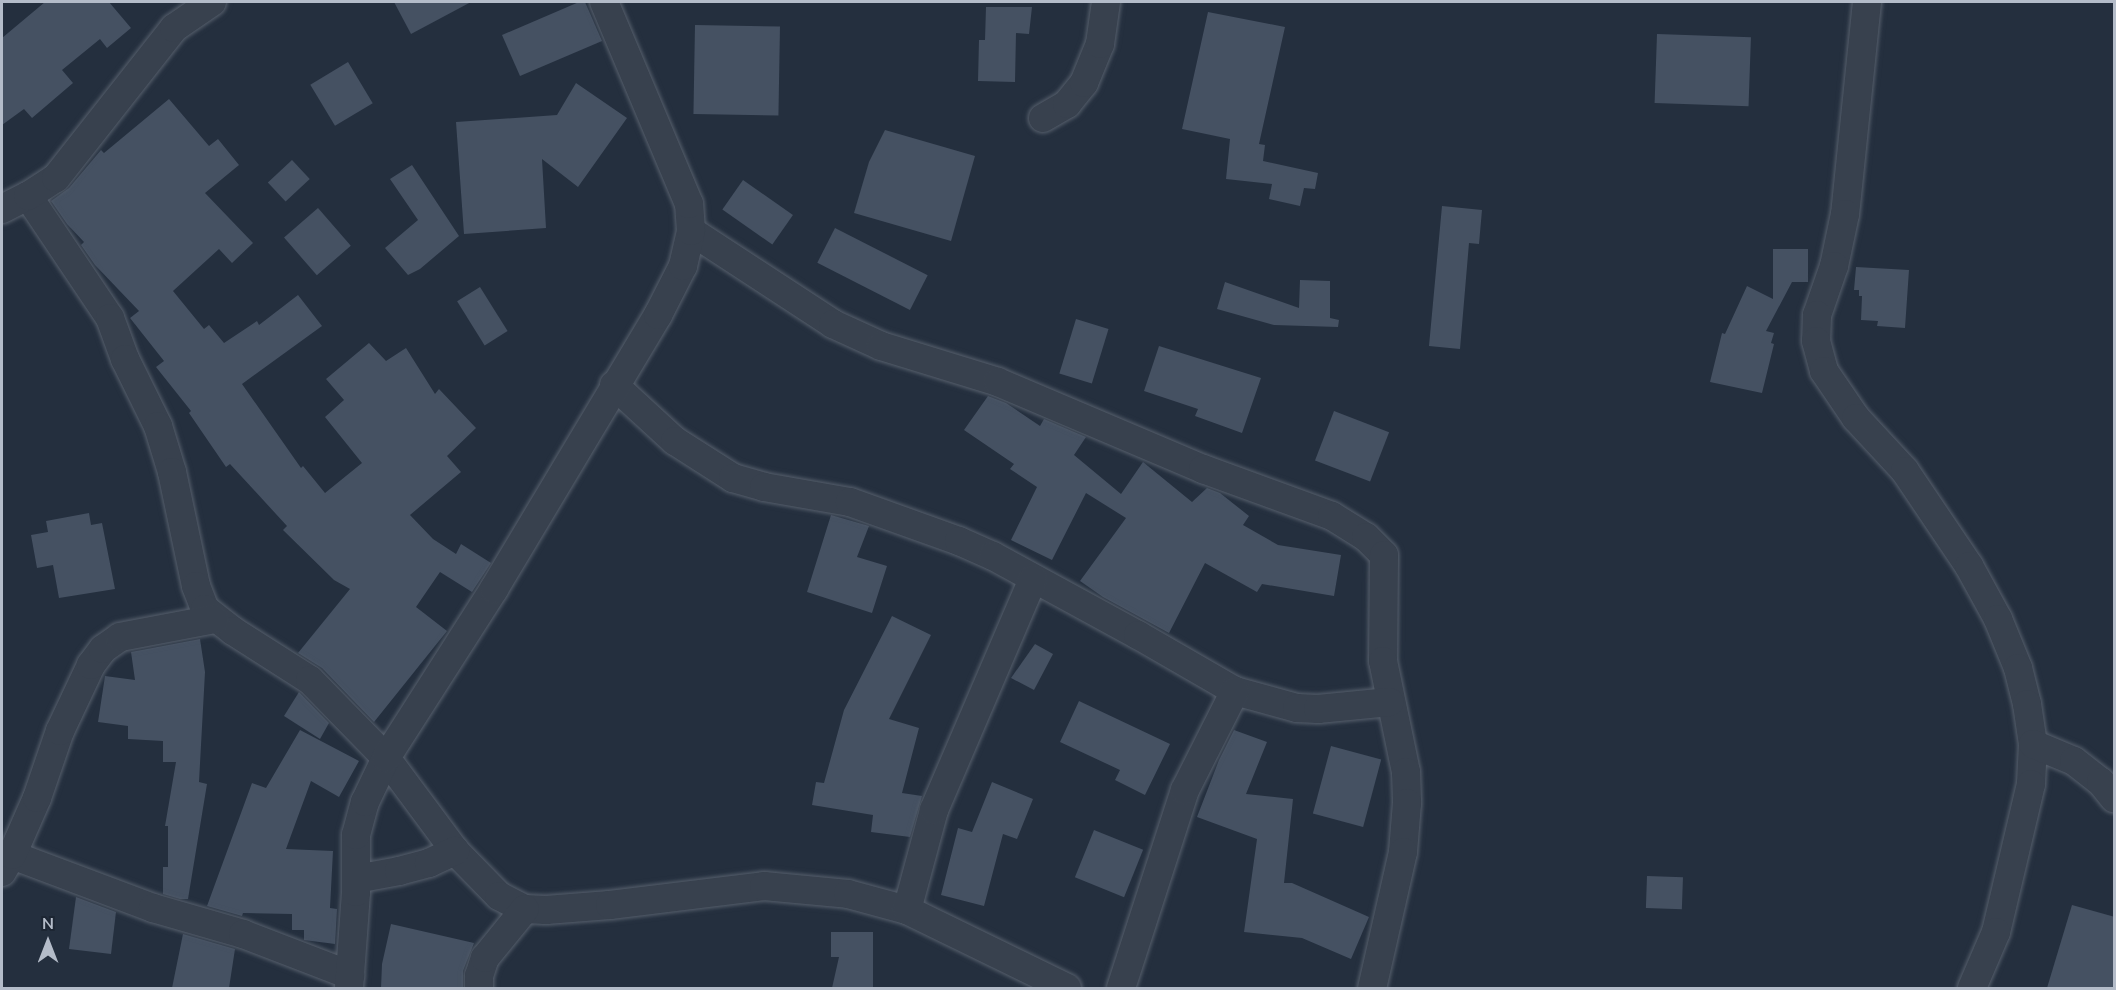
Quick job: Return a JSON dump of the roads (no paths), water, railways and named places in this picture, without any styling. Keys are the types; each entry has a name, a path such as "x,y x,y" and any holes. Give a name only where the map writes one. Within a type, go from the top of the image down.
{"street":[{"path":"2,208 28,196 56,178 174,28 212,2"},
{"path":"214,619 120,637 103,649 91,665 60,731 38,798 7,864 243,934 350,982 359,818 386,758 494,589 683,266 691,231 688,204 604,2"},
{"path":"1043,118 1067,105 1084,83 1100,44 1106,2"},
{"path":"1867,2 1845,214 1834,266 1817,315 1816,341 1824,371 1856,418 1905,471 1969,566 1998,619 2018,669 2033,744 2031,784 1996,932 1972,988"},
{"path":"28,196 110,318 124,359 158,426 172,472 196,586 205,609 214,619 310,680 386,758 455,850 499,896 525,909 610,905 764,886 848,894 907,910 1066,988"},
{"path":"691,231 833,324 881,346 998,382 1203,469 1332,516 1366,537 1384,555 1383,661 1406,772 1407,803 1402,852 1372,988"},
{"path":"614,385 675,441 733,478 764,487 850,502 908,521 993,556 1235,691 1297,708 1318,709 1390,702"},
{"path":"907,910 934,810 1033,579"},
{"path":"1122,988 1185,789 1235,691"},
{"path":"2033,744 2074,761 2101,782 2115,798"},
{"path":"356,879 429,863 455,850"},
{"path":"479,988 479,976 485,958 525,909"}]}
